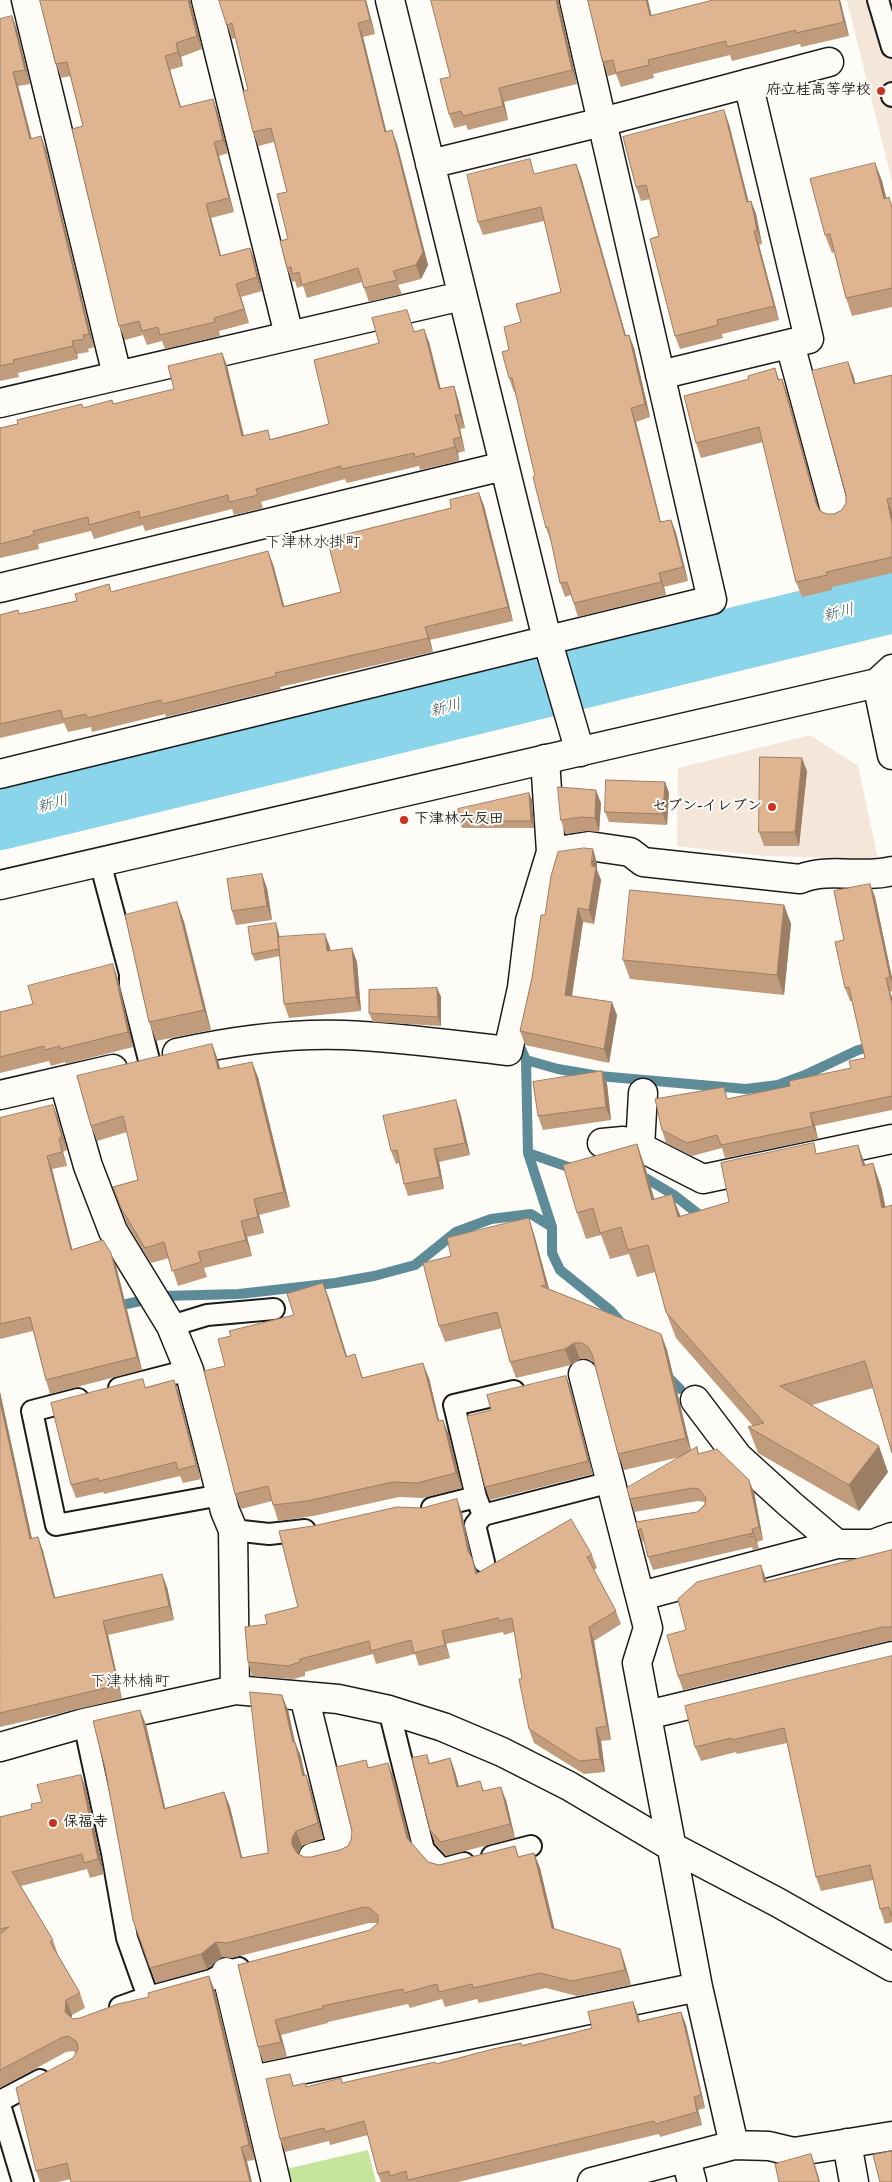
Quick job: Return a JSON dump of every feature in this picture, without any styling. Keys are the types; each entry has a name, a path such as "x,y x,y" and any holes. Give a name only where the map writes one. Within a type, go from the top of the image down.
{"street":[{"path":"26,0 117,375"},
{"path":"206,0 289,335"},
{"path":"390,0 550,650 580,752"},
{"path":"0,774 550,650 712,600 574,0"},
{"path":"430,164 602,122 829,62"},
{"path":"660,375 808,339 748,83"},
{"path":"0,404 117,375 462,296"},
{"path":"790,344 836,514"},
{"path":"0,588 504,466"},
{"path":"0,885 887,680 892,755"},
{"path":"0,1095 64,1082 214,1045 274,1038 343,1035 508,1051 522,988 530,921 551,852 545,759"},
{"path":"551,852 589,846 630,852 643,862 800,879 813,874 867,875 892,871"},
{"path":"64,1082 88,1166 113,1231 171,1326 189,1370 225,1511 233,1530 235,1690"},
{"path":"640,1146 644,1093"},
{"path":"602,1143 623,1141 640,1146 703,1179 892,1139"},
{"path":"574,1376 611,1482 632,1525 641,1596 648,1628 637,1663 698,1987 734,2145"},
{"path":"695,1400 738,1457 791,1506 838,1544"},
{"path":"641,1596 838,1544 873,1544 892,1537"},
{"path":"647,1715 892,1656"},
{"path":"0,1747 84,1723 235,1690 338,1699 389,1710 443,1727 502,1752 568,1786 672,1847 777,1902 892,1967"},
{"path":"304,1696 342,1850 313,1858"},
{"path":"226,1972 276,2182"},
{"path":"252,2080 698,1987"},
{"path":"592,2182 689,2170 734,2145 769,2146 794,2152 892,2136"},
{"path":"847,2143 854,2182"}],"lane":[{"path":"878,0 892,47"},
{"path":"100,862 130,974 130,985 149,1060"},
{"path":"171,1326 207,1315 274,1309"},
{"path":"189,1370 32,1411 56,1525 221,1495"},
{"path":"483,1516 476,1497 454,1405 528,1387"},
{"path":"484,1562 475,1525 483,1516 611,1482"},
{"path":"416,1510 424,1510 476,1497"},
{"path":"233,1530 269,1534 324,1526"},
{"path":"389,1710 424,1850 442,1869 531,1846"},
{"path":"84,1723 112,1853 127,1938 148,1996"},
{"path":"103,2014 148,1996 210,1980 226,1972 253,1965"},
{"path":"23,2182 0,2103 56,2071"}],"shaded area":[{"name":"府立桂高等学校","path":"847,0 892,0 892,182"},
{"name":"セブン-イレブン","path":"810,735 858,766 878,859 764,856 677,846 678,768"}],"green space":[{"path":"368,2150 376,2182 289,2182 286,2169"}],"building":[{"path":"40,0 188,0 197,36 176,43 178,52 165,56 180,107 213,99 223,140 214,142 229,198 206,204 220,256 250,248 257,277 236,284 244,309 214,318 215,322 160,335 158,327 142,331 139,321 119,326 72,129 83,126 67,62 56,64"},
{"path":"219,0 365,0 370,20 358,23 385,132 392,130 423,252 416,265 393,271 397,280 364,288 358,268 302,285 299,272 292,274 291,267 287,268 280,241 288,239 277,194 287,192 271,128 253,132 243,91 248,90 232,23 227,25"},
{"path":"431,0 556,0 572,70 499,88 503,106 463,116 461,111 449,114 440,79 450,77"},
{"path":"588,0 646,0 650,16 713,0 839,0 844,22 796,33 796,30 727,47 726,41 648,60 649,65 616,73 613,60 603,62"},
{"path":"12,16 25,70 13,72 30,139 41,136 89,334 83,335 84,339 72,341 73,346 13,360 14,363 0,366 0,19"},
{"path":"724,110 747,202 751,201 757,230 754,231 774,306 717,320 718,325 675,336 650,239 659,236 646,185 636,187 623,137"},
{"path":"530,159 534,174 576,164 625,336 629,335 645,404 631,408 660,522 671,520 683,567 659,573 661,582 574,603 567,582 560,583 548,527 546,528 533,477 535,476 512,378 509,378 502,352 509,350 504,327 521,322 516,304 561,292 541,207 478,222 467,175"},
{"path":"875,163 884,199 889,197 892,208 892,288 846,298 830,234 825,235 810,179"},
{"path":"407,310 414,332 424,329 439,389 454,386 460,415 455,415 461,437 453,439 455,447 415,457 414,453 342,469 341,466 256,489 258,495 229,502 228,495 140,518 139,511 89,525 88,517 33,531 34,535 0,544 0,428 18,424 17,420 82,404 83,408 112,400 113,404 174,389 168,366 222,353 242,436 268,430 270,440 329,424 314,360 379,343 372,318"},
{"path":"848,362 854,384 892,375 892,498 887,499 892,523 892,557 826,572 827,575 796,582 759,427 696,443 684,396 749,379 748,376 775,368 778,380 782,379 816,503 820,511 834,514 842,510 846,503 846,495 812,371"},
{"path":"479,493 508,607 425,627 428,638 275,673 276,676 162,704 161,700 87,718 86,714 63,719 61,710 0,724 0,615 18,610 19,614 77,601 75,594 109,584 111,592 268,551 283,607 341,592 327,539 451,508 450,500"},
{"path":"760,757 802,758 795,832 759,832"},
{"path":"606,780 665,782 663,814 605,812"},
{"path":"558,787 596,790 595,818 582,817 561,820"},
{"path":"529,793 531,821 459,821 458,809"},
{"path":"584,848 593,849 591,866 596,867 589,910 578,908 565,995 612,1002 604,1049 520,1031 532,978 541,915 545,915 551,876 558,852"},
{"path":"262,874 267,906 232,911 227,879"},
{"path":"870,884 890,977 886,978 892,1004 892,1096 810,1113 813,1126 721,1145 717,1135 687,1143 662,1130 655,1099 724,1087 727,1099 790,1086 789,1081 851,1068 849,1061 865,1058 849,987 845,988 835,942 844,940 834,891"},
{"path":"630,890 784,905 777,975 623,960"},
{"path":"177,902 204,1010 149,1022 125,915"},
{"path":"276,923 279,949 252,954 248,927"},
{"path":"325,934 327,951 352,948 356,997 284,1004 278,937"},
{"path":"113,964 128,1032 60,1049 60,1046 45,1050 44,1046 0,1057 0,1012 33,1004 28,986"},
{"path":"437,988 438,1017 369,1013 369,990"},
{"path":"212,1044 218,1069 252,1062 284,1192 254,1199 258,1217 241,1221 246,1240 198,1252 201,1262 172,1271 164,1242 145,1248 121,1208 113,1187 138,1180 123,1116 91,1126 77,1076"},
{"path":"602,1071 606,1107 538,1116 533,1082"},
{"path":"456,1100 465,1143 434,1149 440,1177 404,1184 397,1150 391,1151 383,1116"},
{"path":"53,1105 62,1137 59,1138 62,1152 47,1156 71,1250 103,1240 111,1253 137,1357 46,1380 30,1317 0,1324 0,1118"},
{"path":"814,1143 816,1154 858,1145 863,1166 873,1163 882,1208 892,1205 892,1453 865,1361 780,1386 879,1446 849,1485 748,1427 764,1423 666,1312 648,1245 628,1250 621,1227 600,1233 593,1208 577,1213 563,1165 637,1144 652,1200 672,1194 678,1217 729,1202 721,1163"},
{"path":"529,1218 546,1285 541,1286 661,1334 686,1438 618,1454 592,1354 588,1347 582,1343 574,1343 565,1349 510,1362 497,1312 439,1326 423,1263 451,1256 447,1238"},
{"path":"323,1283 346,1357 355,1354 362,1378 423,1363 438,1421 443,1420 456,1473 417,1483 393,1482 307,1501 273,1505 268,1486 235,1494 204,1371 225,1366 218,1339 231,1336 229,1331 294,1315 287,1294"},
{"path":"566,1376 588,1461 485,1487 467,1416 491,1410 487,1395"},
{"path":"143,1379 145,1388 174,1380 196,1465 178,1470 176,1462 99,1481 98,1478 71,1485 51,1403"},
{"path":"0,1401 30,1539 38,1537 54,1598 162,1574 169,1606 103,1621 118,1685 0,1713"},
{"path":"697,1447 698,1454 717,1449 749,1480 759,1527 752,1529 754,1536 749,1537 753,1533 648,1557 641,1528 638,1530 636,1522 697,1512 705,1505 706,1498 699,1489 693,1488 630,1499 627,1488"},
{"path":"457,1499 468,1551 476,1574 571,1519 592,1555 587,1557 616,1611 589,1627 607,1726 596,1728 600,1759 579,1761 529,1729 519,1679 522,1679 512,1618 499,1621 498,1618 442,1631 445,1645 414,1653 411,1640 371,1651 369,1641 300,1659 300,1662 288,1666 248,1662 245,1627 267,1624 265,1615 298,1607 279,1531 313,1526 397,1507 422,1508"},
{"path":"892,1550 892,1627 883,1627 678,1676 667,1635 686,1630 678,1599 697,1582 761,1565 764,1582"},
{"path":"892,1656 891,1916 889,1907 880,1909 870,1865 816,1877 784,1728 695,1747 685,1706"},
{"path":"250,1692 282,1695 303,1776 306,1775 318,1823 296,1831 292,1838 292,1845 297,1853 304,1857 311,1857 340,1850 348,1846 351,1840 352,1831 336,1767 366,1760 368,1768 388,1763 407,1838 428,1862 439,1865 515,1846 518,1857 534,1853 552,1928 620,1949 625,1970 572,1981 540,1973 473,1988 472,1984 439,1992 437,1984 404,1993 403,1989 322,2006 323,2008 275,2020 281,2042 258,2047 238,1965 370,1930 378,1923 378,1915 370,1908 364,1907 227,1943 216,1942 201,1954 150,1968 133,1920 105,1768 93,1721 140,1710 164,1809 224,1792 241,1858 268,1853"},
{"path":"427,1755 429,1764 450,1758 457,1787 480,1781 483,1791 501,1787 510,1824 441,1842 430,1830 412,1758"},
{"path":"81,1775 98,1859 84,1863 82,1854 12,1872 53,1940 50,1942 80,1993 66,2000 65,2012 73,2019 80,2018 118,2004 149,1997 148,1993 209,1976 249,2145 241,2147 250,2182 71,2182 67,2163 36,2171 16,2088 73,2058 78,2049 77,2042 68,2036 0,2070 0,1934 9,1927 0,1929 0,1817 32,1809 31,1804 42,1802 37,1785"},
{"path":"633,2002 638,2022 681,2012 701,2095 694,2097 697,2112 655,2124 654,2121 408,2180 406,2171 390,2176 389,2171 378,2174 364,2121 325,2132 324,2128 280,2139 266,2079 290,2074 293,2086 305,2083 306,2087 341,2078 342,2083 435,2062 436,2064 521,2043 522,2046 592,2028 588,2012"},
{"path":"892,2151 892,2182 880,2182 873,2155"},
{"path":"811,2154 819,2182 779,2182 775,2164"}],"waterway":[{"name":"新川","path":"0,818 892,601"},
{"path":"518,1042 526,1060 558,1069 599,1076 746,1089 778,1085 805,1075 858,1050 892,1042"},
{"path":"526,1060 528,1153 577,1170"},
{"path":"528,1153 552,1227 552,1253 560,1270 611,1311 623,1325"},
{"path":"637,1173 674,1195 706,1220"},
{"path":"113,1307 163,1296 239,1294 335,1283 374,1276 415,1265 456,1232 491,1219 531,1214 552,1227"},
{"path":"667,1376 680,1389"}],"place":[{"name":"府立桂高等学校","path":"881,91"},
{"name":"セブン-イレブン","path":"772,807"},
{"name":"下津林六反田","path":"404,820"},
{"name":"保福寺","path":"53,1823"}],"district":[{"name":"下津林水掛町","path":"313,544"},
{"name":"下津林楠町","path":"130,1683"}]}
